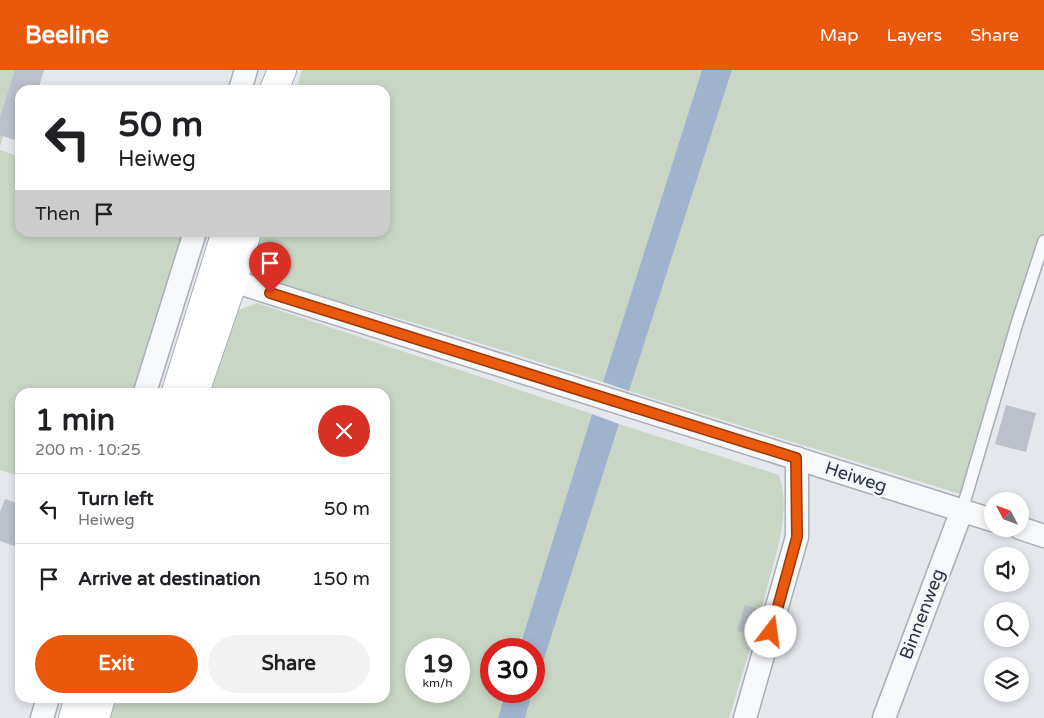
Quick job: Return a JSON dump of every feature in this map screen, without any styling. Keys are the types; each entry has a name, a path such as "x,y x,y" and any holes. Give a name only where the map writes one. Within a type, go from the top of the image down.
{"main road":[{"path":"276,85 282,70"},
{"path":"290,85 293,70"},
{"path":"177,388 224,237"},
{"path":"196,388 233,281 246,237"},
{"path":"73,718 78,703"},
{"path":"95,718 100,703"}],"street":[{"path":"242,85 246,70"},
{"path":"146,388 193,237"},
{"name":"Heiweg","path":"233,281 984,517"},
{"path":"746,718 797,537 796,458"},
{"name":"Binnenweg","path":"884,718 962,510"},
{"path":"1029,531 1044,536"},
{"path":"42,718 46,703"}],"lane":[{"path":"962,510 1018,320 1044,241"}],"green space":[{"path":"0,70 23,70 19,85 15,85 15,97 0,147"},
{"path":"302,70 702,70 603,382 431,328 263,279 250,251 255,237 390,237 390,85 298,85"},
{"path":"732,70 1044,70 1044,236 960,494 629,391"},
{"path":"0,150 15,155 15,237 182,237 134,388 15,388 15,474 0,470"},
{"path":"257,303 592,414 522,638 480,638 480,703 502,703 498,718 101,718 106,703 390,703 390,388 204,388 233,312"},
{"path":"619,424 779,475 783,489 784,504 781,534 729,718 525,718 530,703 545,703 545,654"}],"water":[{"path":"702,70 732,70 629,391 603,382"},
{"path":"592,414 619,424 545,656 545,638 522,638"},
{"path":"502,703 529,703 525,718 498,718"}],"building":[{"path":"15,70 44,70 40,85 15,85 15,140 0,135 0,118"},
{"path":"1006,405 1036,413 1026,452 995,444"},
{"path":"5,499 15,502 15,546 0,541 0,512"},
{"path":"745,605 762,610 755,636 737,631"}],"route":[{"path":"270,293 796,458 797,537 771,632"}]}
